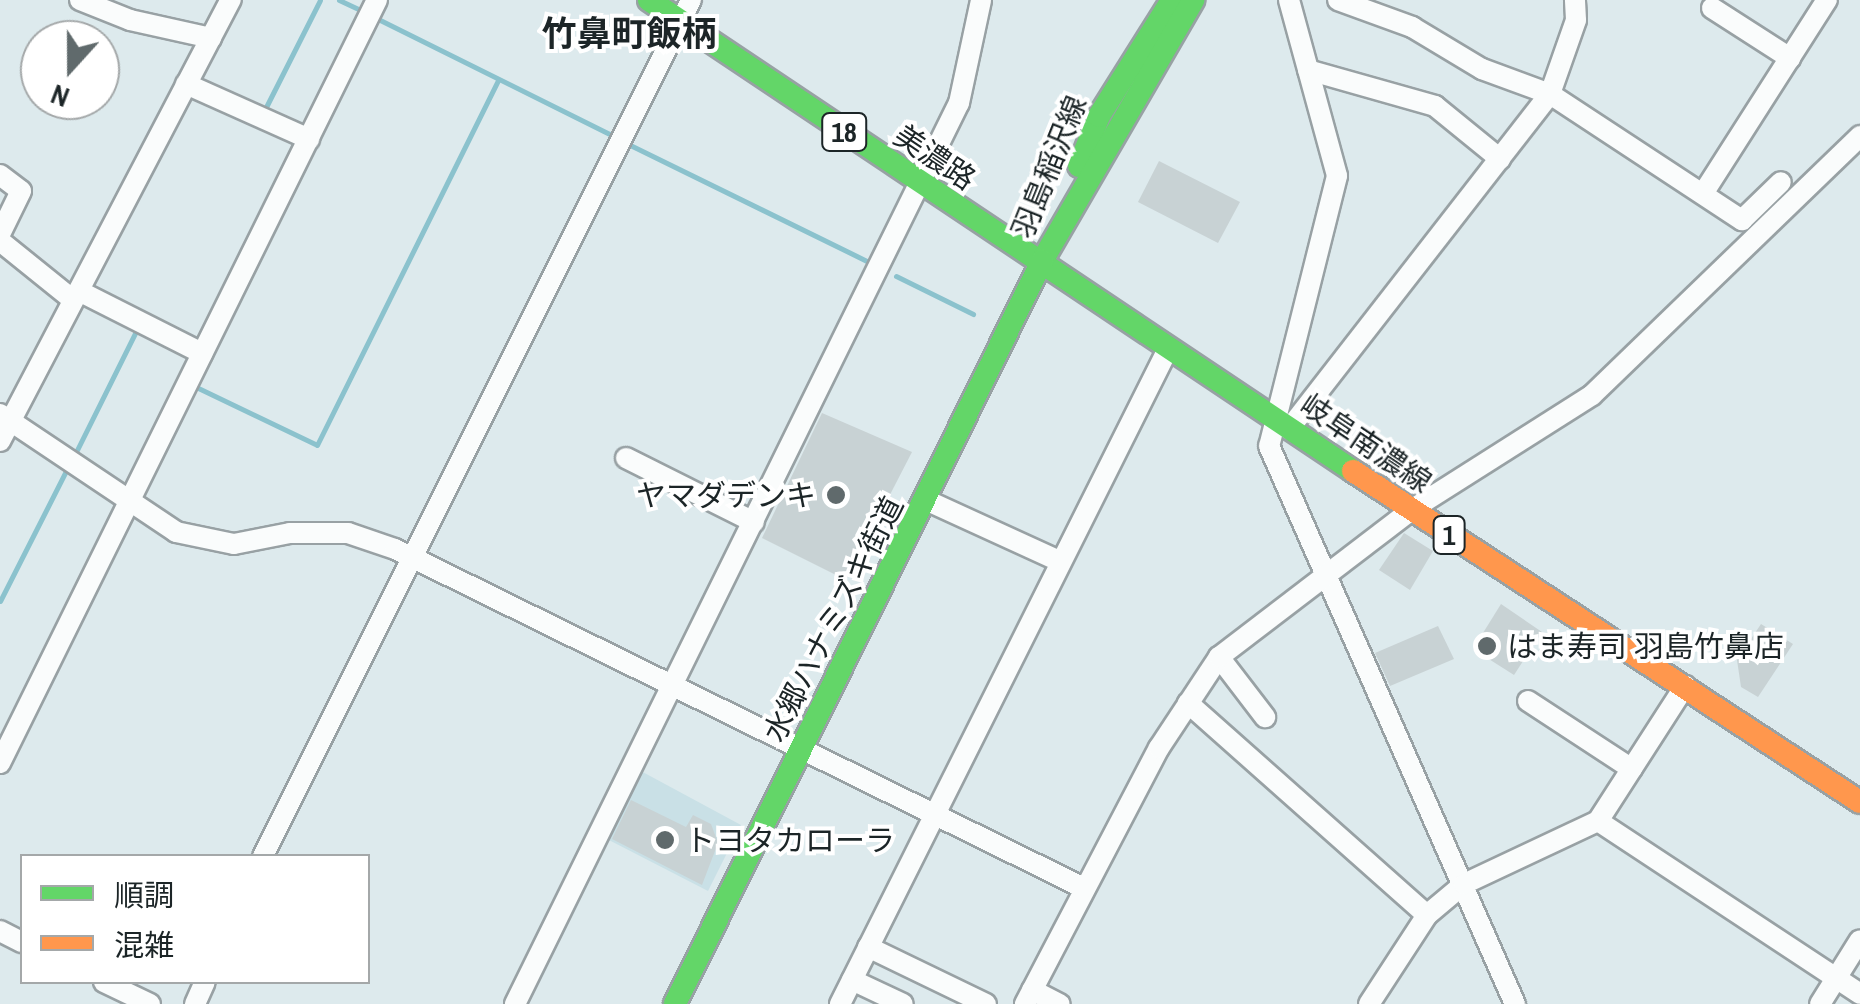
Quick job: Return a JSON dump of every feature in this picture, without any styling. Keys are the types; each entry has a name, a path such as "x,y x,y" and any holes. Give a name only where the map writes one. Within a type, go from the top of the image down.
{"main road":[{"name":"美濃路","path":"649,0 686,10 919,184 1042,261"},
{"name":"羽島稲沢線","path":"1042,261 1098,116 1172,0"},
{"name":"羽島稲沢線","path":"1042,261 1193,0"},
{"name":"岐阜南濃線","path":"1042,261 1411,510 1860,802"},
{"name":"水郷ハナミズキ街道","path":"676,1004 928,501 1042,261"}],"street":[{"path":"80,0 130,20 211,38"},
{"path":"0,441 5,417 76,296 231,0"},
{"path":"0,764 376,0"},
{"path":"514,1004 673,690 958,103 981,0"},
{"path":"1289,0 1337,176 1280,422 1269,446 1515,1004"},
{"path":"1338,0 1412,26 1482,69 1550,94 1742,220 1781,182"},
{"path":"1280,422 1500,160 1550,94 1576,20 1574,0"},
{"path":"1704,192 1827,0"},
{"path":"1712,8 1790,58"},
{"path":"264,854 414,561 686,10"},
{"path":"1308,70 1435,106 1500,160"},
{"path":"186,84 309,139"},
{"path":"1060,1004 1029,997 1084,888 1188,703 1219,657 1411,510 1592,395 1860,136"},
{"path":"0,175 22,191 0,238 76,296 202,353"},
{"path":"840,1004 1168,349"},
{"path":"5,417 176,532 212,542 348,533 414,561 1084,888"},
{"path":"626,458 754,522"},
{"path":"928,501 1061,562"},
{"path":"1219,657 1265,717"},
{"path":"1369,1004 1427,915 1464,884 1598,821 1686,686"},
{"path":"1528,701 1632,769"},
{"path":"1188,703 1427,915"},
{"path":"1598,821 1860,994"},
{"path":"1820,1004 1860,940"},
{"path":"868,947 986,1004"},
{"path":"852,980 902,1004"},
{"path":"108,984 150,1004"}],"shaded area":[{"path":"639,770 741,825 708,891 603,837"}],"building":[{"path":"1159,161 1240,202 1218,243 1138,202"},
{"name":"ヤマダデンキ","path":"822,413 912,452 846,580 762,538"},
{"path":"1404,533 1433,551 1410,590 1379,570"},
{"path":"1501,604 1542,632 1514,675 1473,649"},
{"path":"1761,624 1793,644 1758,697 1741,687 1737,660"},
{"path":"1438,626 1454,659 1390,686 1375,653"},
{"name":"トヨタカローラ","path":"631,800 686,827 693,815 711,824 718,843 702,885 612,839"}],"waterway":[{"path":"264,111 320,0"},
{"path":"339,0 360,10"},
{"path":"380,20 612,135"},
{"path":"194,386 317,445 498,80"},
{"path":"628,144 869,262"},
{"path":"896,276 973,314"},
{"path":"75,454 138,327"},
{"path":"0,601 68,467"}],"traffic: fast":[{"path":"649,0 1353,471"},
{"path":"1079,166 1099,116 1172,0"},
{"path":"1042,261 1193,0"},
{"path":"675,1004 1042,261"}],"traffic: slow":[{"path":"1353,471 1860,802"}],"place":[{"name":"ヤマダデンキ","path":"836,495"},
{"name":"はま寿司 羽島竹鼻店","path":"1487,646"},
{"name":"トヨタカローラ","path":"665,840"}],"district":[{"name":"竹鼻町飯柄","path":"629,34"}]}
